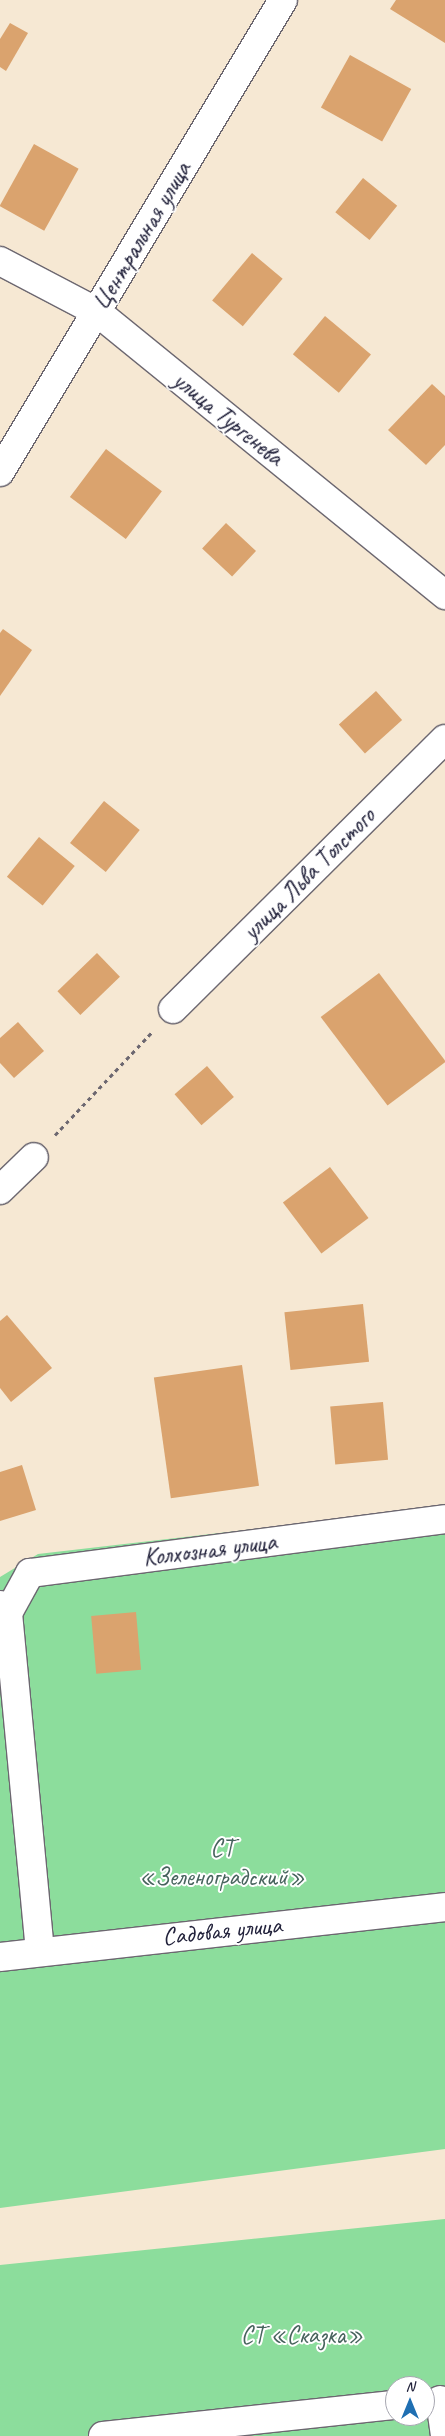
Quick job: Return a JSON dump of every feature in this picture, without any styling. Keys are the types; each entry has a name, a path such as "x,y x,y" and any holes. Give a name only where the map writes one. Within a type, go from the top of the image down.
{"street":[{"name":"Центральная улица","path":"0,472 283,0"},
{"name":"улица Тургенева","path":"0,261 97,312 445,595"},
{"name":"улица Льва Толстого","path":"173,1009 445,739"},
{"path":"0,1190 34,1157"},
{"name":"Колхозная улица","path":"3,1612 30,1573 445,1519"},
{"path":"3,1612 40,1951"},
{"name":"Садовая улица","path":"0,1957 445,1906"},
{"path":"437,2401 445,2436"},
{"path":"102,2436 385,2406"}],"path":[{"path":"34,1157 173,1009"}],"green space":[{"name":"СТ «Зеленоградский»","path":"445,1507 445,2149 0,2208 0,1577 38,1554"},
{"name":"СТ «Сказка»","path":"445,2219 445,2436 0,2436 0,2265"}],"building":[{"path":"396,0 445,0 445,43 390,9"},
{"path":"10,23 28,33 6,71 0,67 0,39"},
{"path":"350,55 411,89 382,141 321,107"},
{"path":"34,144 79,169 44,231 0,206"},
{"path":"363,178 397,206 370,240 335,212"},
{"path":"252,253 283,279 243,326 212,300"},
{"path":"325,316 371,355 339,393 293,354"},
{"path":"432,384 445,396 445,445 426,465 388,430"},
{"path":"106,449 162,491 126,539 70,497"},
{"path":"226,523 256,551 232,577 202,549"},
{"path":"3,629 32,650 0,696 0,633"},
{"path":"376,691 402,720 365,753 339,724"},
{"path":"104,801 140,830 106,872 70,843"},
{"path":"39,837 75,866 43,906 7,877"},
{"path":"97,953 120,977 80,1015 57,991"},
{"path":"379,973 445,1061 388,1106 321,1017"},
{"path":"18,1022 44,1051 14,1078 0,1063 0,1038"},
{"path":"207,1066 234,1097 201,1125 175,1094"},
{"path":"330,1167 369,1218 321,1254 283,1203"},
{"path":"363,1304 369,1362 290,1370 284,1312"},
{"path":"7,1315 52,1368 11,1402 0,1388 0,1321"},
{"path":"242,1365 259,1486 171,1498 154,1377"},
{"path":"383,1402 388,1460 335,1464 330,1407"},
{"path":"22,1465 36,1510 0,1521 0,1472"},
{"path":"136,1612 141,1670 96,1674 91,1616"}]}
